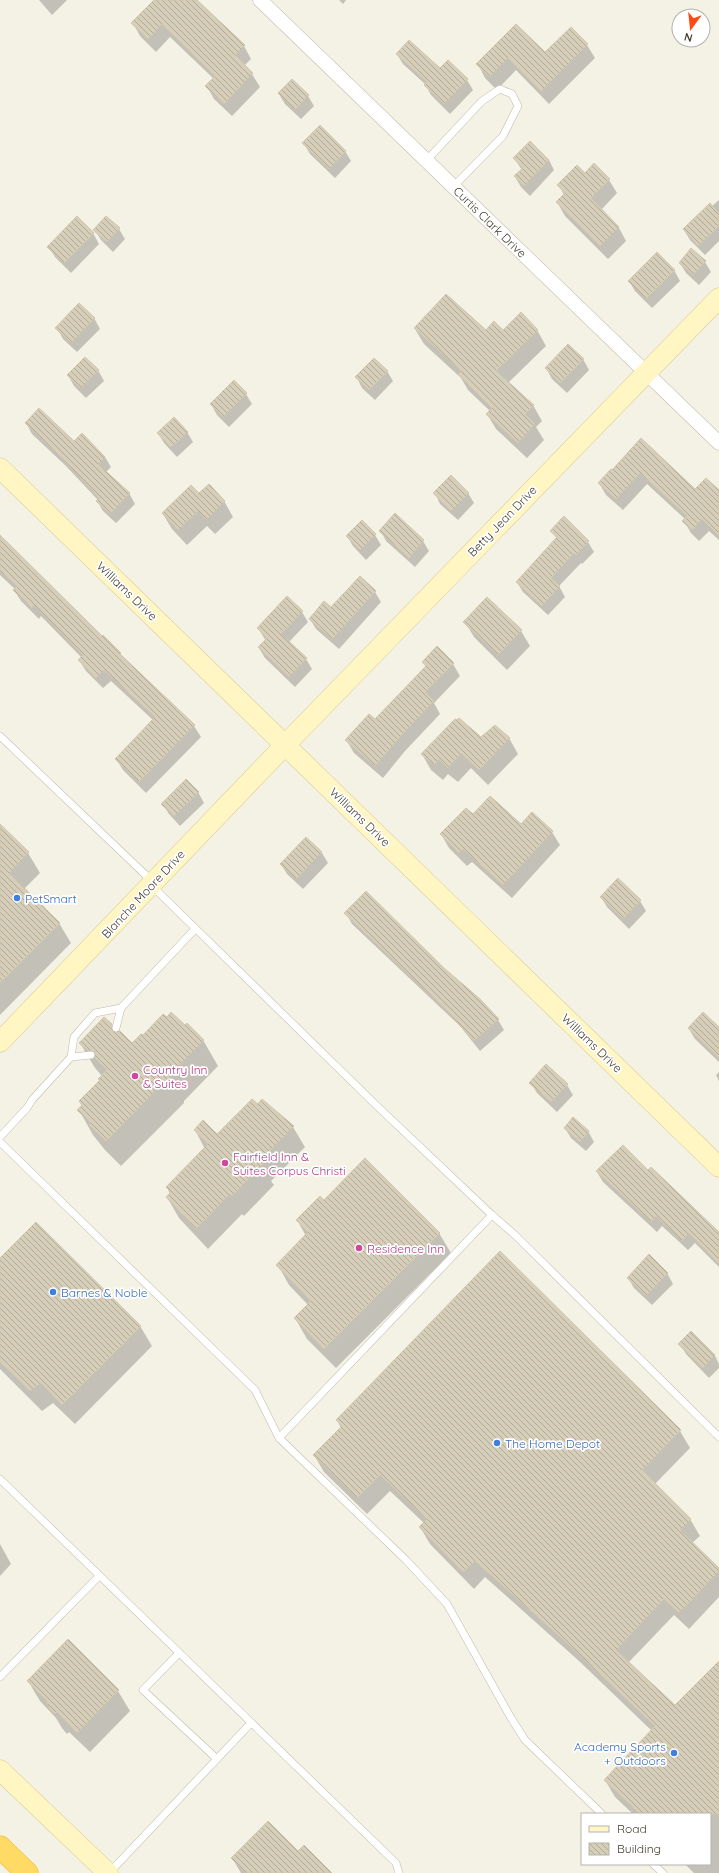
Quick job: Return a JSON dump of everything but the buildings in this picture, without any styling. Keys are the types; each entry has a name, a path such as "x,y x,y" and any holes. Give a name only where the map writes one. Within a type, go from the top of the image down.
{"highway":[{"path":"0,1847 27,1873"}],"street":[{"name":"Curtis Clark Drive","path":"260,0 719,444"},
{"name":"Betty Jean Drive","path":"286,744 719,298"},
{"name":"Williams Drive","path":"0,468 286,744 719,1167"},
{"name":"Blanche Moore Drive","path":"0,1042 286,744"},
{"path":"0,1770 108,1873"}],"lane":[{"path":"426,161 482,101 500,89 512,94 518,106 503,136 453,186"},
{"path":"0,736 153,884 194,929 492,1215 515,1235 719,1437"},
{"path":"116,1028 121,1008 194,929"},
{"path":"0,1137 71,1057 74,1037 96,1013 121,1008"},
{"path":"71,1057 91,1055"},
{"path":"0,1142 255,1390 279,1438 406,1560 447,1604 526,1740 601,1813"},
{"path":"279,1438 492,1215"},
{"path":"0,1478 396,1863 399,1873"},
{"path":"0,1677 100,1576"},
{"path":"179,1653 143,1690 217,1759"},
{"path":"108,1873 251,1723"},
{"path":"655,1865 663,1873"}],"place":[{"name":"PetSmart","path":"17,898"},
{"name":"Country Inn & Suites","path":"135,1076"},
{"name":"Fairfield Inn & Suites Corpus Christi","path":"225,1163"},
{"name":"Residence Inn","path":"359,1248"},
{"name":"Barnes & Noble","path":"53,1292"},
{"name":"The Home Depot","path":"497,1443"},
{"name":"Academy Sports + Outdoors","path":"674,1753"}]}
